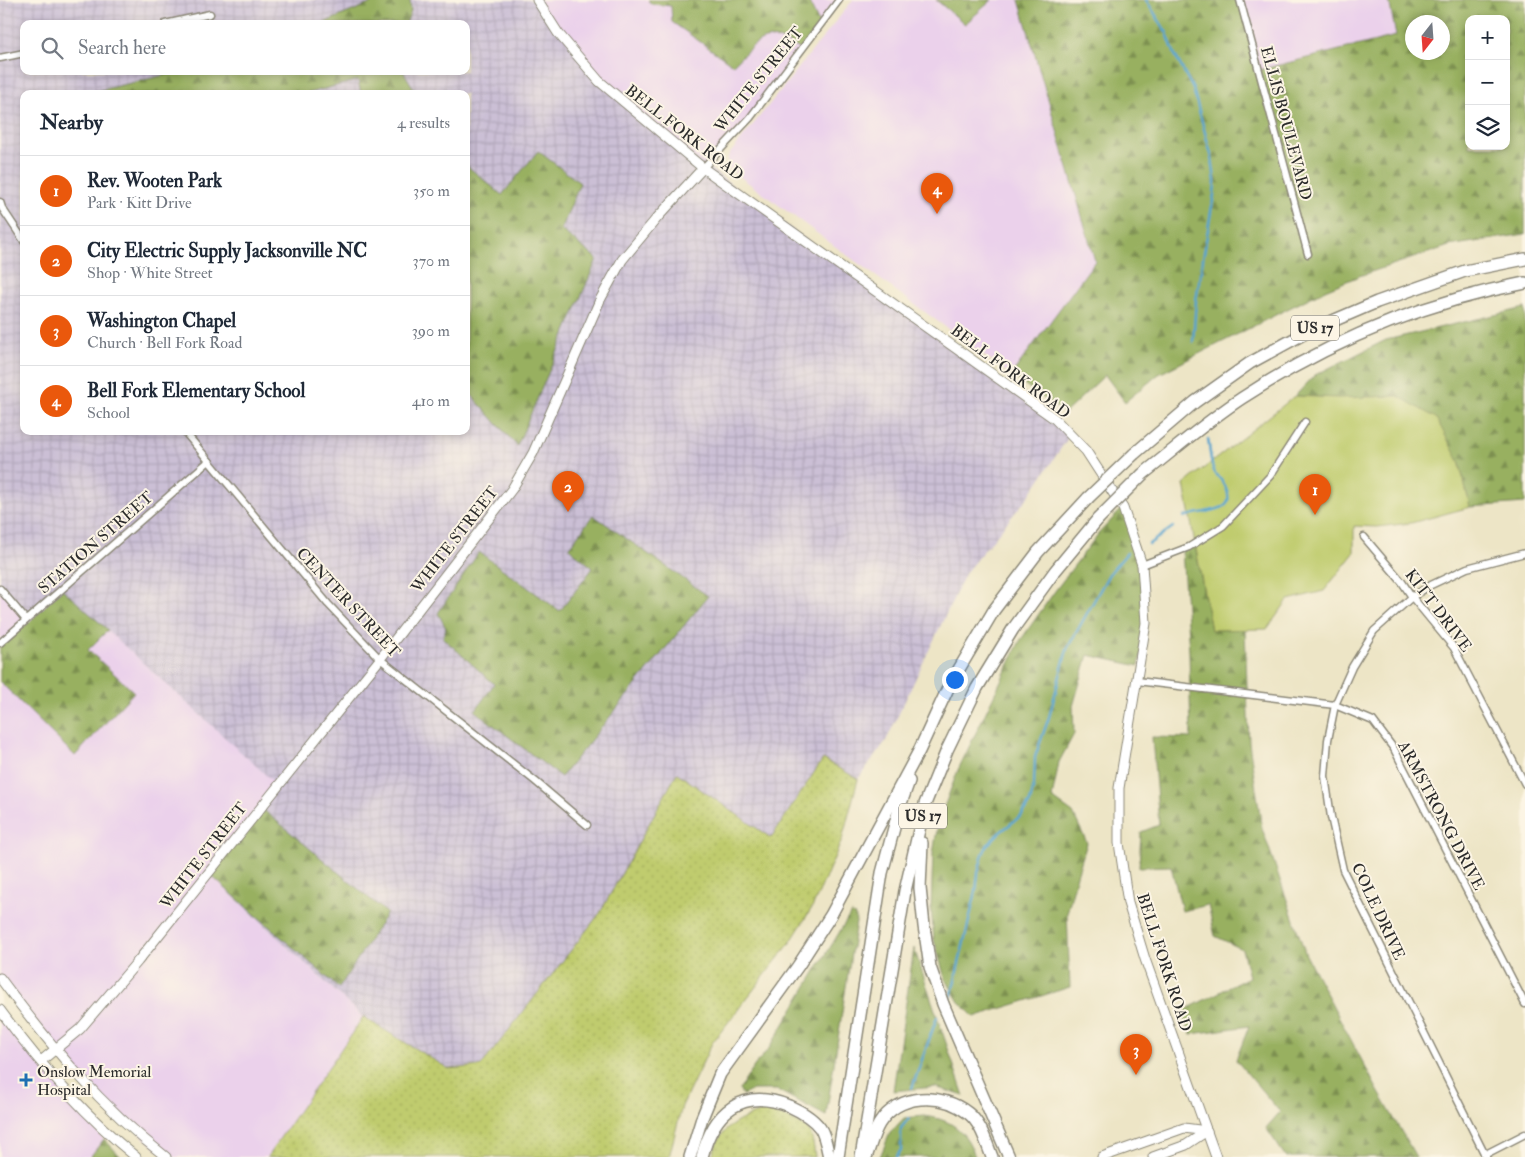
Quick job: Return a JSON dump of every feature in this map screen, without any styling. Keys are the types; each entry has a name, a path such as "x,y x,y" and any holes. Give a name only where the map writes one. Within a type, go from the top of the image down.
{"highway":[{"name":"US 17","path":"838,1157 882,872 899,809 919,751 950,686 994,610 1038,552 1088,498 1134,454 1194,402 1250,363 1307,332 1377,302 1465,270 1525,259"},
{"name":"US 17","path":"861,1157 905,891 925,804 947,750 982,679 1012,629 1055,571 1098,519 1143,474 1242,398 1314,356 1364,332 1430,306 1525,283"},
{"path":"690,1157 702,1118 720,1074 798,966 831,914 919,751"},
{"path":"925,804 920,888 930,967 943,1004 1009,1157"},
{"path":"866,1157 879,1124 891,1111 915,1099 928,1098 953,1104 969,1114 982,1130 992,1157"},
{"path":"702,1157 714,1124 729,1109 751,1099 778,1102 803,1112 820,1128 829,1157"}],"main road":[{"name":"BELL FORK ROAD","path":"537,0 558,34 599,82 703,168 1055,419 1086,451 1123,508 1142,565 1146,624 1119,788 1119,843 1126,895 1145,959 1216,1157"},
{"name":"WHITE STREET","path":"41,1061 80,1029 138,961 380,659 512,489 533,453 600,300 622,260 703,168"},
{"path":"0,978 56,1050 99,1098 129,1127 166,1157"},
{"path":"0,1010 74,1099 106,1132 136,1157"},
{"path":"1102,1157 1184,1128 1207,1131"},
{"path":"1153,1157 1186,1144 1207,1131"}],"street":[{"name":"WHITE STREET","path":"703,168 750,118 838,0"},
{"name":"ELLIS BOULEVARD","path":"1240,0 1308,254"},
{"path":"183,20 210,14"},
{"path":"0,58 20,55"},
{"path":"0,202 20,235"},
{"path":"1142,565 1188,547 1223,526 1270,476 1305,422"},
{"name":"CENTER STREET","path":"187,435 328,604 380,659 535,781 586,825"},
{"name":"STATION STREET","path":"0,643 209,461"},
{"name":"KITT DRIVE","path":"1364,537 1454,648 1525,784"},
{"name":"COLE DRIVE","path":"1485,1156 1343,870 1331,817 1325,776 1328,740 1335,705 1352,667 1374,631 1412,597 1431,585 1467,568 1525,553"},
{"path":"0,589 26,620"},
{"name":"ARMSTRONG DRIVE","path":"1137,681 1335,705 1373,721 1394,749 1525,1004"},
{"path":"1485,1156 1525,1134"}],"shaded area":[{"path":"0,0 537,0 599,81 644,120 1070,435 1028,497 966,572 886,741 858,779 823,759 771,838 677,773 600,913 481,1066 449,1069 363,1017 208,873 277,785 62,589 26,620 0,589"},
{"path":"537,0 648,0 651,4 671,6 758,41 772,38 784,40 801,50 750,118 703,168 599,81"},
{"path":"808,0 839,0 820,25"},
{"path":"853,0 936,0 965,24 992,0 1019,0 1095,261 1011,375 728,168 728,156"},
{"path":"1240,0 1389,0 1396,36 1259,70"},
{"path":"0,589 62,589 278,785 208,873 363,1017 267,1157 166,1157 99,1098 0,978"},
{"name":"Onslow Memorial Hospital","path":"0,1020 104,1139 90,1157 0,1157"}],"green space":[{"path":"379,0 410,0 411,11 408,20 331,20"},
{"path":"648,0 808,0 820,25 801,50 779,39 771,38 757,43 733,65 672,22 671,6 651,4"},
{"path":"936,0 992,0 965,24"},
{"path":"1019,0 1240,0 1259,70 1396,36 1389,0 1525,0 1525,234 1449,246 1359,276 1325,290 1159,374 1125,402 1105,375 1065,413 1011,375 1095,261"},
{"path":"166,75 405,75 415,90 360,90 358,80 320,90 100,90"},
{"path":"538,151 580,183 561,230 597,259 517,446 470,393 470,168 502,195"},
{"path":"1525,308 1525,503 1470,507 1459,461 1339,398 1295,396 1315,375 1386,340"},
{"path":"1295,396 1339,398 1398,396 1436,418 1459,461 1470,507 1411,523 1377,527 1354,526 1354,553 1324,591 1288,600 1267,629 1211,630 1184,484"},
{"path":"1123,508 1142,565 1146,623 1139,666 1088,655 1073,706 1074,734 1059,762 1052,798 1073,813 1087,843 1067,913 1070,987 974,1017 959,1002 945,978 934,940 931,907 933,854 938,823 958,770 1020,641 1099,533"},
{"path":"593,515 708,596 561,777 475,711 494,684 443,638 446,628 438,613 479,552 560,611 593,568 569,548"},
{"path":"1195,545 1211,630 1245,629 1249,743 1262,828 1306,955 1377,1089 1416,1157 1286,1157 1266,1128 1280,1112 1236,1060 1249,1026 1191,1034 1181,1012 1249,977 1242,949 1215,936 1208,905 1182,911 1171,866 1139,867 1141,832 1159,825 1152,737 1191,738 1189,652 1182,550"},
{"path":"62,589 108,630 88,650 134,692 75,756 0,682 0,645 28,623"},
{"path":"823,759 858,779 842,840 813,906 790,943 712,1043 682,1106 669,1157 267,1157 363,1017 449,1069 481,1066 600,913 677,773 771,838"},
{"path":"260,807 387,913 339,988 208,873"},
{"path":"851,913 855,916 856,922 826,1116 777,1090 753,1090 743,1095 739,1090 755,1065 770,1047"},
{"path":"914,948 964,1096 935,1087 893,1091"},
{"path":"763,1111 793,1120 804,1126 810,1133 815,1157 712,1157 719,1139 730,1126"},
{"path":"924,1116 942,1120 957,1128 972,1148 975,1157 880,1157 890,1133 904,1118"},
{"path":"104,1139 121,1157 90,1157"}],"waterway":[{"path":"1146,0 1167,33 1175,55 1193,89 1212,158 1215,181 1214,194 1196,300 1193,342"},
{"path":"1184,517 1218,509 1228,502 1225,486 1215,474 1208,439"},
{"path":"1149,544 1173,527"},
{"path":"951,997 983,854 988,844 1022,815 1030,802 1034,785 1035,757 1049,717 1067,649 1109,574 1127,553"},
{"path":"912,1088 937,1017"},
{"path":"896,1157 901,1150 901,1128 909,1118"}],"place":[{"name":"Bell Fork Elementary School","path":"937,214"},
{"name":"City Electric Supply Jacksonville NC","path":"568,512"},
{"name":"Rev. Wooten Park","path":"1315,515"},
{"name":"Washington Chapel","path":"1136,1075"},
{"name":"Onslow Memorial Hospital","path":"26,1080"}]}
